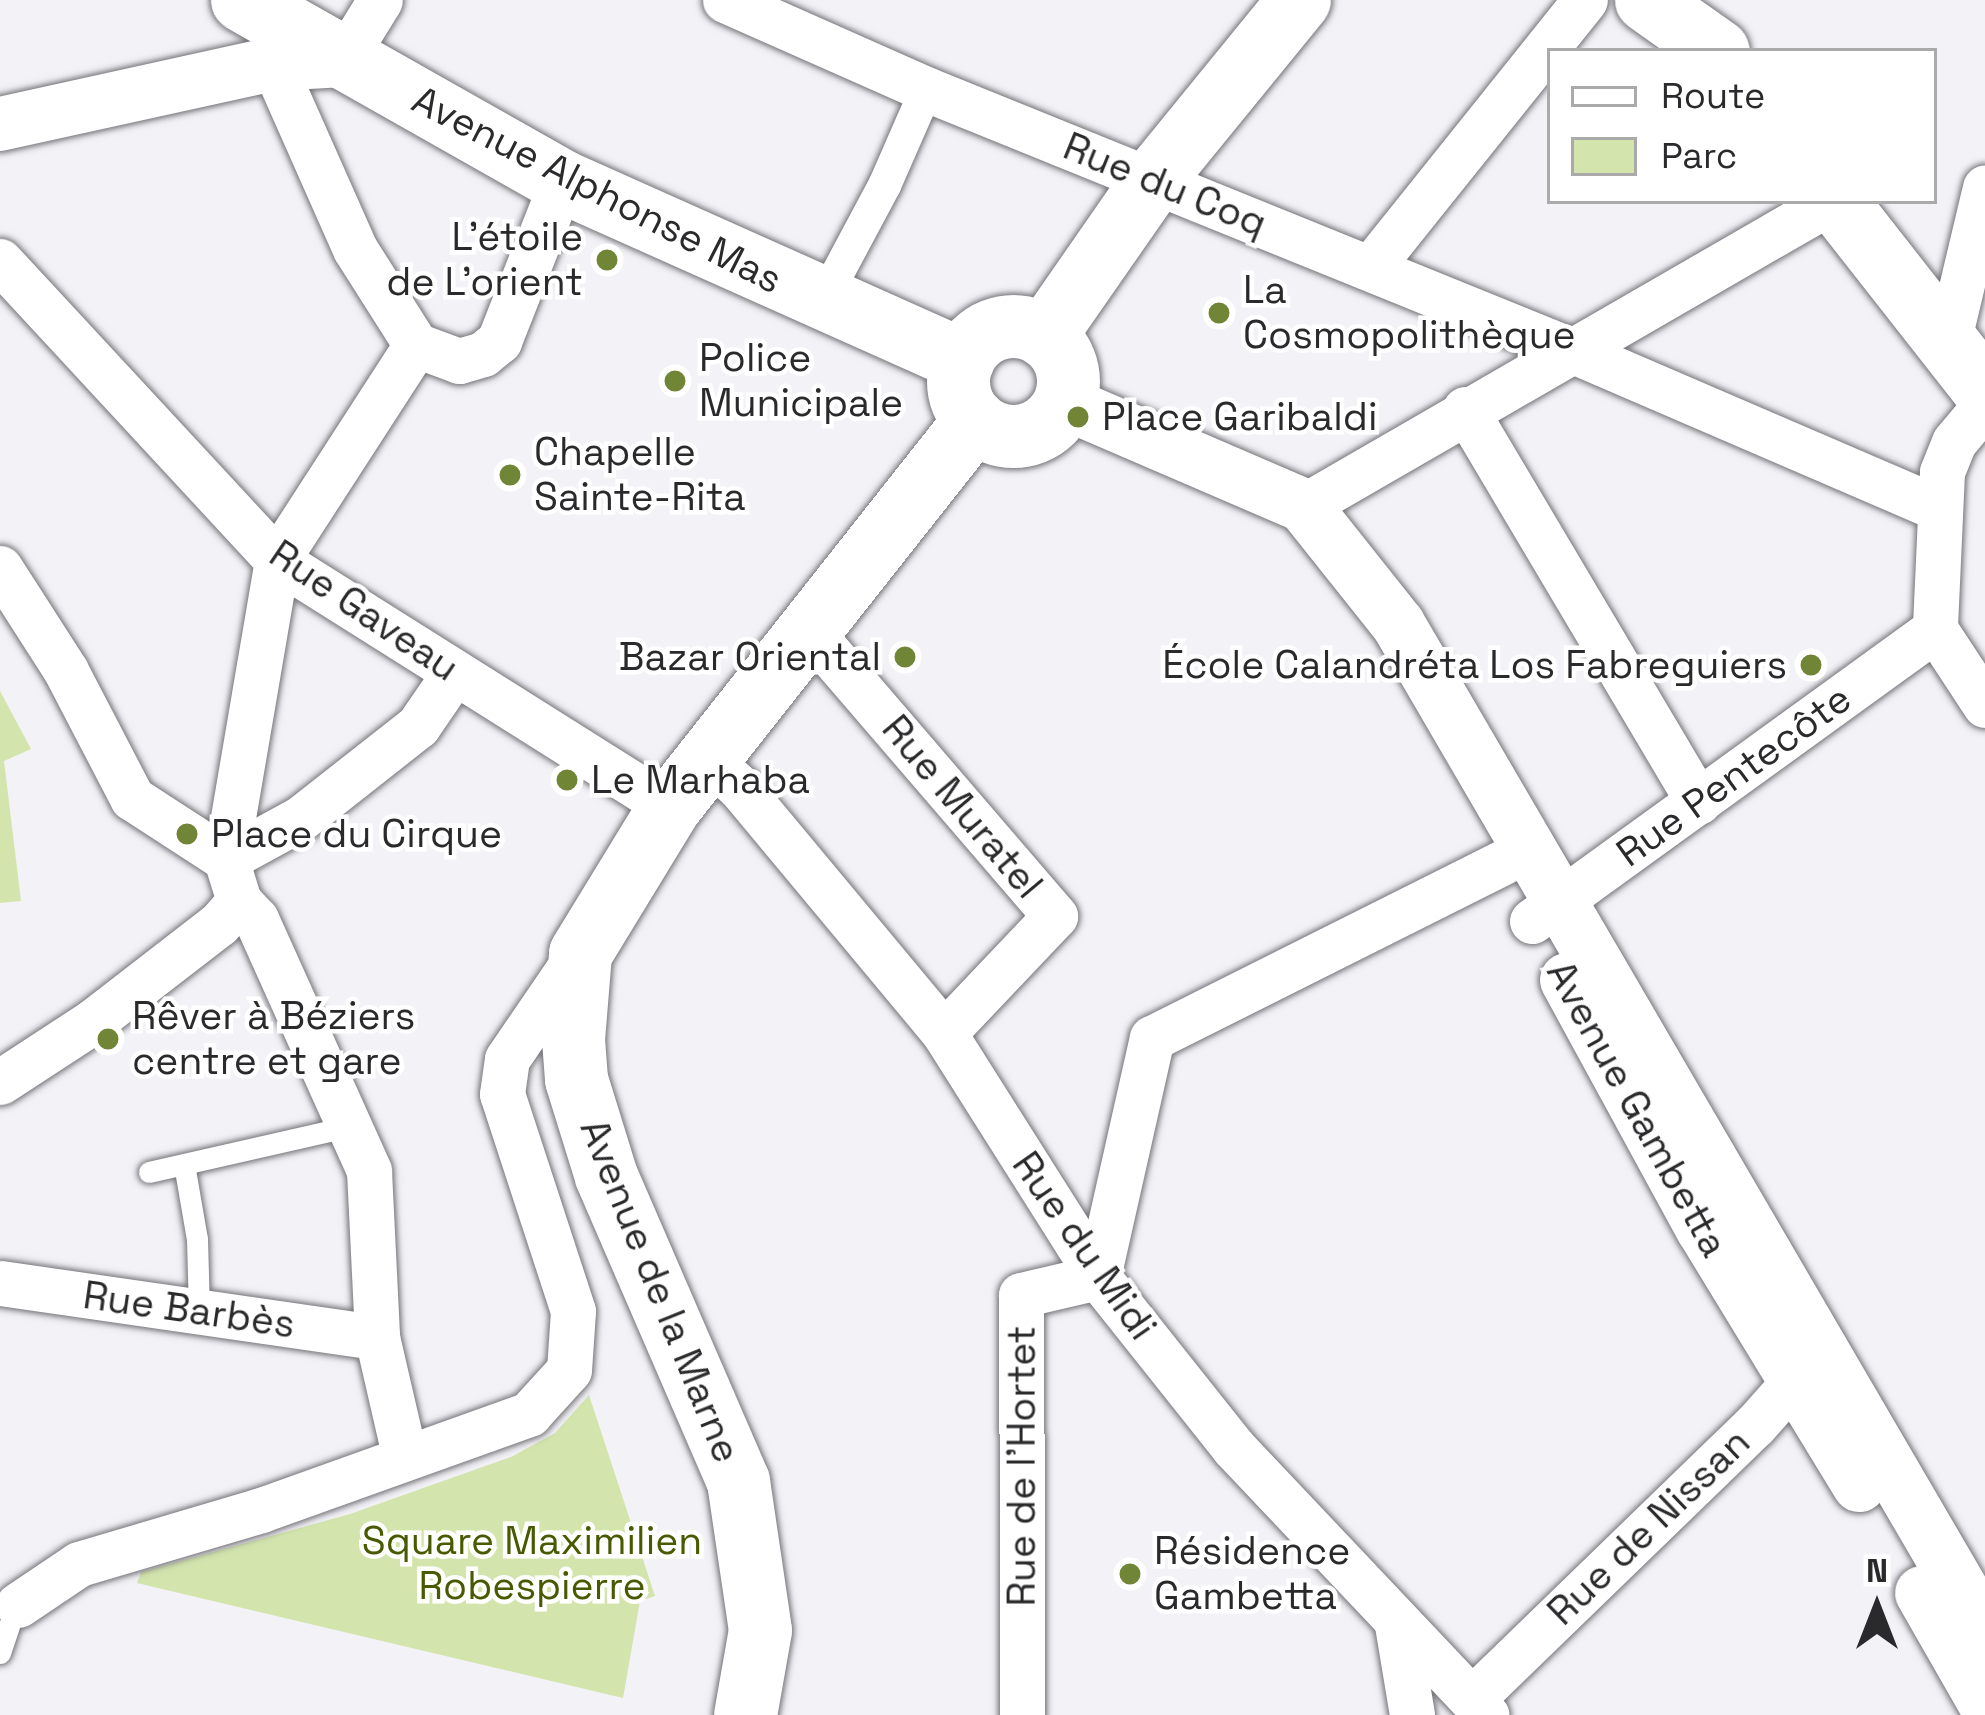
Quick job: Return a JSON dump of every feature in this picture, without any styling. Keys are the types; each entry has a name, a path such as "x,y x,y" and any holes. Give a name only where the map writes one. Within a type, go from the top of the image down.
{"main road":[{"name":"Avenue Alphonse Mas","path":"242,0 562,181 963,360"},
{"path":"1044,336 1153,179 1299,0"},
{"path":"1646,0 1714,48"},
{"path":"1836,204 1966,369"},
{"path":"1022,327 1044,336 1066,366 1064,402 1048,423 1024,434 998,434 975,420 959,392 963,360 976,340 998,328 1022,327"},
{"name":"Avenue de la Marne","path":"745,1715 760,1630 738,1481 606,1176 576,1078 573,1039 580,953 670,807 975,420"}],"street":[{"path":"0,124 273,64 343,60 380,0"},
{"name":"Rue du Coq","path":"725,0 926,89 1571,350 1937,508"},
{"path":"1371,268 1585,0"},
{"path":"273,64 355,249 416,346 459,361 483,354 499,341 562,181"},
{"path":"822,301 884,185 926,89"},
{"path":"1966,369 1985,187"},
{"path":"1304,506 1829,204"},
{"name":"Rue Gaveau","path":"0,263 277,560 670,807"},
{"path":"0,1082 92,1022 219,924 232,880 277,560 416,346"},
{"name":"Avenue Gambetta","path":"1064,402 1304,506 1397,624 1548,910 1807,1366 1985,1630"},
{"path":"1985,405 1954,442 1942,472 1935,629 1985,704"},
{"path":"1465,410 1698,802"},
{"name":"Avenue Gambetta","path":"1304,506 1503,862 1548,910"},
{"path":"0,568 65,671 131,798 232,880 256,920 353,1126 369,1172 377,1337 405,1458"},
{"name":"Rue Pentecôte","path":"1548,910 1935,629"},
{"name":"Rue Muratel","path":"809,631 1055,916 944,1033"},
{"path":"232,880 301,818 418,726 455,672"},
{"name":"Rue du Midi","path":"707,758 740,788 944,1033 1098,1277 1233,1448 1479,1707"},
{"path":"1098,1277 1152,1038 1503,862"},
{"path":"9,1604 79,1564 261,1510 530,1414 569,1370 573,1311 502,1094 507,1059 580,953"},
{"name":"Rue de l'Hortet","path":"1022,1715 1021,1295 1098,1277"},
{"name":"Rue Barbès","path":"0,1283 377,1337"},
{"name":"Avenue Gambetta","path":"1807,1366 1834,1441 1985,1702"},
{"name":"Rue de Nissan","path":"1479,1707 1807,1366"},
{"path":"1397,1625 1412,1715"}],"lane":[{"path":"149,1172 353,1126"},
{"path":"184,1164 197,1239 199,1312"},
{"path":"0,1654 9,1604"}],"green space":[{"path":"0,691 31,749 4,761 21,901 0,903"},
{"name":"Square Maximilien Robespierre","path":"589,1395 655,1596 640,1601 623,1698 137,1583 141,1572 350,1514 511,1457 555,1433"}],"place":[{"name":"L'étoile de L'orient","path":"607,260"},
{"name":"La Cosmopolithèque","path":"1219,313"},
{"name":"Police Municipale","path":"675,381"},
{"name":"Place Garibaldi","path":"1078,417"},
{"name":"Chapelle Sainte-Rita","path":"510,475"},
{"name":"Bazar Oriental","path":"905,657"},
{"name":"École Calandréta Los Fabreguiers","path":"1811,665"},
{"name":"Le Marhaba","path":"567,780"},
{"name":"Place du Cirque","path":"187,834"},
{"name":"Rêver à Béziers centre et gare","path":"108,1039"},
{"name":"Résidence Gambetta","path":"1130,1574"}]}
